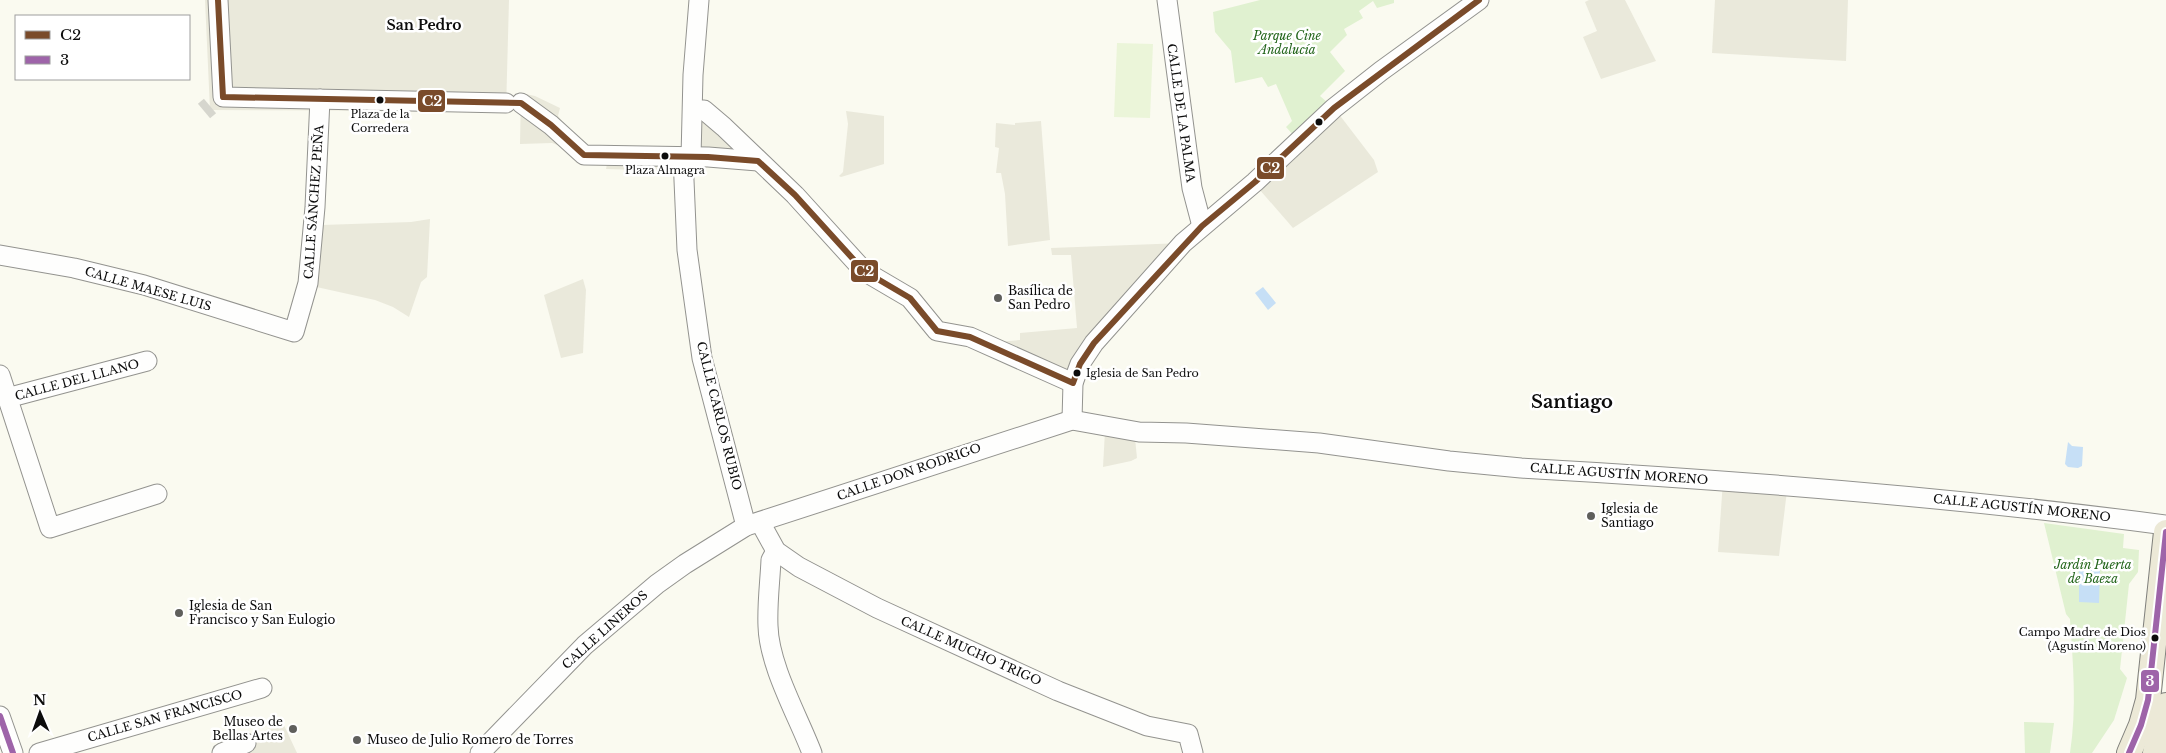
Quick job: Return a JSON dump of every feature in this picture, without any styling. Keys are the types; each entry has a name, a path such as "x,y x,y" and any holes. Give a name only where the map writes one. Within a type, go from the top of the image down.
{"main road":[{"path":"2129,753 2142,725 2148,700 2166,532"},
{"path":"2155,753 2166,705"}],"street":[{"path":"218,0 223,97 513,103 551,125 584,155 609,154 758,161"},
{"name":"CALLE CARLOS RUBIO","path":"699,0 693,110 687,157 687,250 702,358 753,524"},
{"name":"CALLE DE LA PALMA","path":"1167,0 1192,188 1202,226"},
{"path":"1072,420 1073,383 1080,364 1094,343 1183,243 1255,182 1334,108 1381,71 1479,0"},
{"name":"CALLE SÁNCHEZ PEÑA","path":"294,332 308,283 316,207 320,99"},
{"path":"693,110 704,110 794,195 864,271 910,298 937,331 970,337 1073,383"},
{"name":"CALLE MAESE LUIS","path":"0,255 74,268 144,285 294,332"},
{"name":"CALLE DEL LLANO","path":"7,398 147,361"},
{"path":"0,375 50,528 157,494"},
{"name":"CALLE DON RODRIGO","path":"753,524 998,442 1072,420"},
{"name":"CALLE AGUSTÍN MORENO","path":"1072,420 1139,432 1186,433 1319,443 1449,462 1789,486 2042,508 2166,525"},
{"name":"CALLE MUCHO TRIGO","path":"753,524 776,551 799,567 877,608 994,662 1147,726 1188,734 1193,753"},
{"name":"CALLE LINEROS","path":"491,749 600,632 685,564 753,524"},
{"path":"776,551 771,560 768,627 785,689 812,753"},
{"name":"CALLE SAN FRANCISCO","path":"39,753 262,688"},
{"path":"0,716 12,753"},
{"path":"222,753 246,743"}],"green space":[{"name":"Parque Cine Andalucía","path":"1260,0 1394,0 1394,3 1377,8 1373,1 1359,11 1363,18 1344,29 1347,35 1330,52 1345,71 1320,96 1334,108 1296,138 1286,127 1292,121 1276,84 1268,87 1262,77 1235,83 1231,51 1215,32 1213,12"},
{"path":"1117,43 1153,44 1150,118 1114,117"},
{"name":"Jardín Puerta de Baeza","path":"2044,523 2124,534 2123,548 2139,550 2138,572 2129,584 2120,669 2127,678 2114,720 2092,753 2070,753 2074,703 2070,619 2066,614"},
{"path":"2024,722 2054,723 2050,753 2025,753"}],"shaded area":[{"name":"Plaza de la Corredera","path":"205,0 509,0 506,111 210,110"},
{"path":"1589,0 1625,0 1656,61 1601,79 1583,37 1597,31 1585,2"},
{"path":"1715,0 1848,0 1846,61 1712,53"},
{"path":"684,90 751,148 689,163 676,171 606,169 609,154 681,148"},
{"path":"521,93 535,96 560,108 558,116 575,137 584,155 552,143 520,144"},
{"path":"846,111 884,116 884,164 841,177 839,176 843,172 848,124"},
{"path":"1338,113 1374,160 1378,172 1293,228 1259,189"},
{"path":"1041,121 1050,240 1008,246 1005,194 1001,173 996,173 999,148 995,147 996,123 1015,125 1015,123"},
{"path":"430,219 427,277 421,282 409,317 393,307 375,300 312,286 322,225 411,222"},
{"path":"1183,243 1068,372 997,342 1020,340 1020,333 1077,328 1071,255 1052,255 1051,248"},
{"path":"583,279 586,290 583,353 561,358 544,295"},
{"path":"1105,431 1135,438 1137,458 1103,467"},
{"path":"1723,481 1787,491 1779,556 1718,552"},
{"path":"283,723 297,753 251,753 248,748 251,736"}],"water":[{"path":"1263,287 1276,303 1268,310 1255,293"},
{"path":"2068,442 2072,446 2083,447 2082,466 2078,468 2068,467 2065,464"},
{"path":"2079,569 2100,570 2099,603 2079,602"}],"tunnel":[{"path":"204,111 210,106"}],"transit line":[{"name":"C2","path":"218,0 223,97 521,103 551,125 584,155 708,157 758,161 795,195 864,271 910,298 937,331 970,337 1073,383 1080,364 1094,343 1202,226 1255,182 1334,108 1479,0"},
{"name":"3","path":"2129,753 2141,725 2148,700 2166,532"},
{"name":"3","path":"0,716 13,753"}],"place":[{"name":"Plaza de la Corredera","path":"380,100"},
{"name":"Plaza Almagra","path":"665,156"},
{"name":"Basílica de San Pedro","path":"998,298"},
{"name":"Iglesia de San Pedro","path":"1077,373"},
{"name":"Iglesia de Santiago","path":"1591,516"},
{"name":"Iglesia de San Francisco y San Eulogio","path":"179,613"},
{"name":"Campo Madre de Dios (Agustín Moreno)","path":"2155,638"},
{"name":"Museo de Bellas Artes","path":"293,729"},
{"name":"Museo de Julio Romero de Torres","path":"357,740"}],"district":[{"name":"San Pedro","path":"424,25"},
{"name":"Santiago","path":"1572,402"}]}
